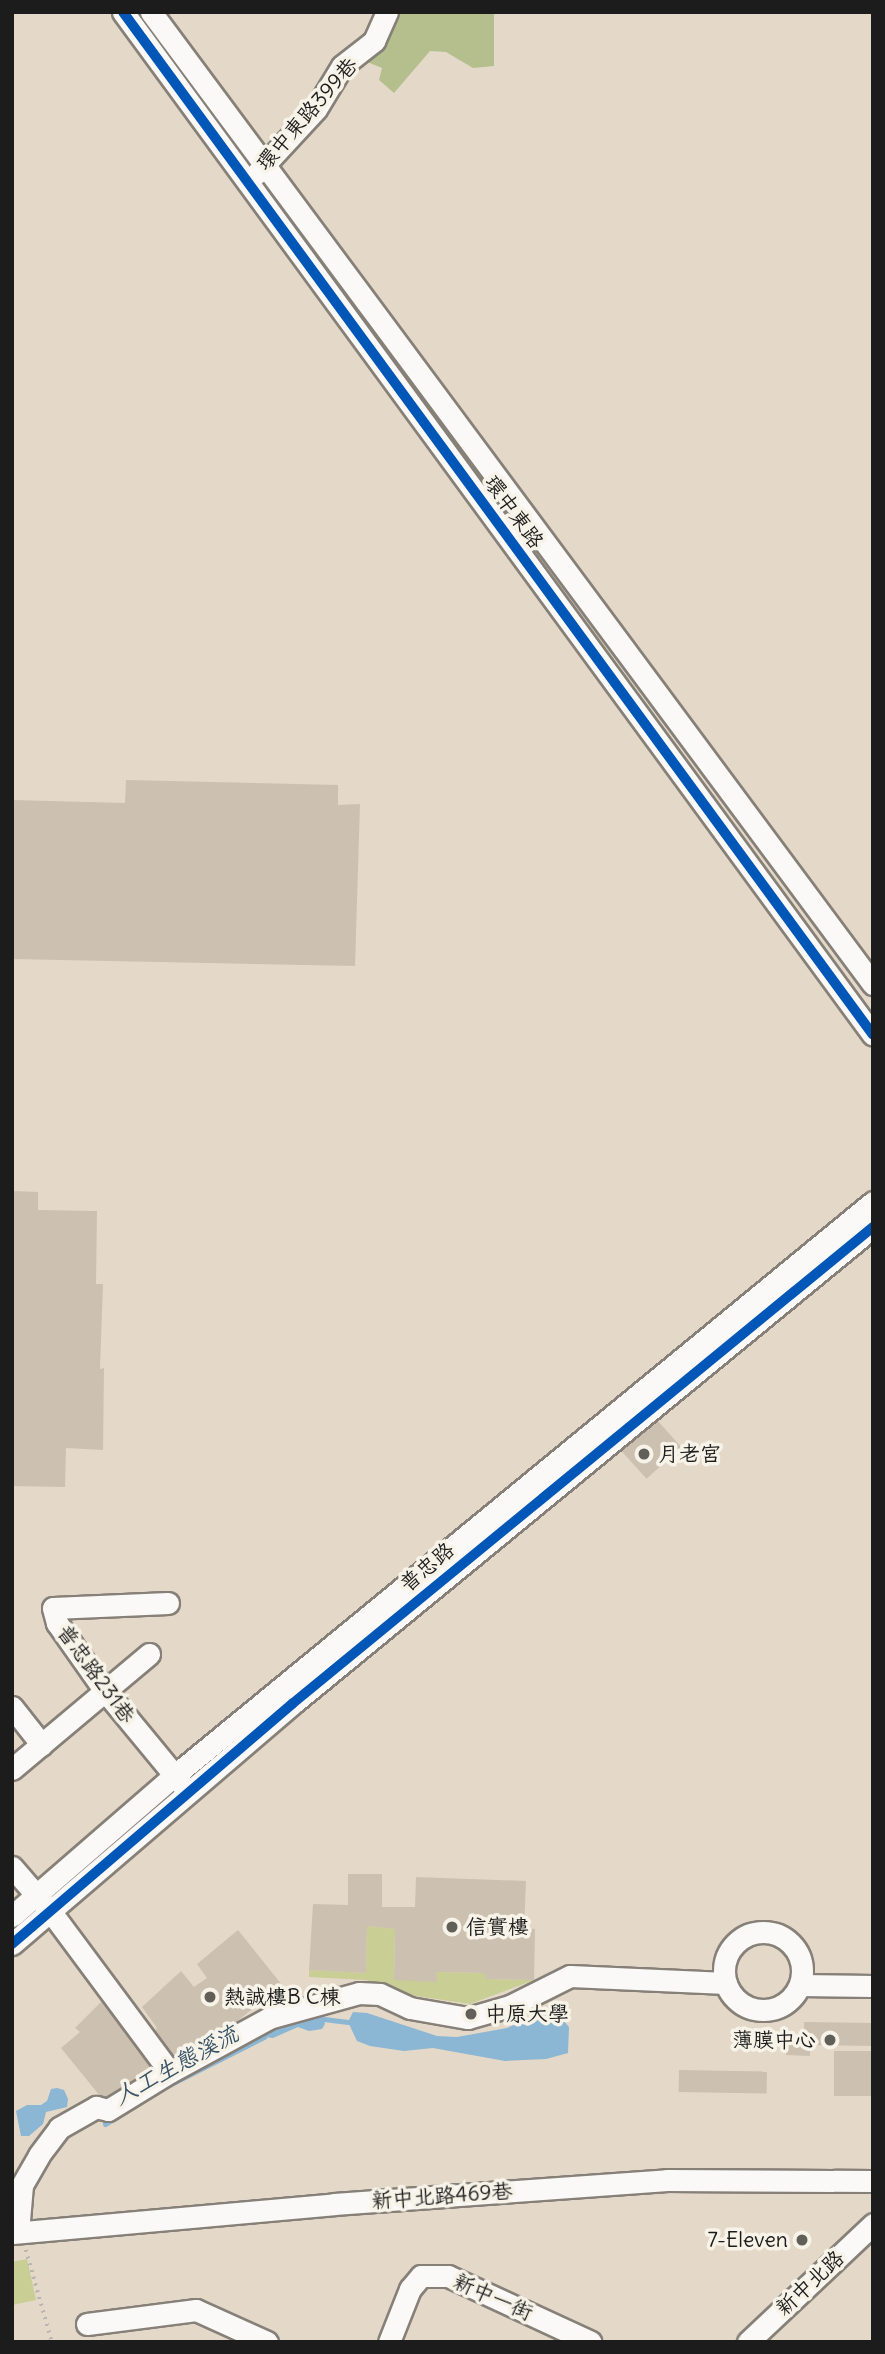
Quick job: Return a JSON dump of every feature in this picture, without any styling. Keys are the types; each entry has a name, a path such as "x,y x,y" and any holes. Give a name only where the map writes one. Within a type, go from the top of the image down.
{"street":[{"name":"環中東路","path":"123,12 873,1035"},
{"name":"環中東路","path":"151,12 873,984"},
{"name":"環中東路399巷","path":"248,181 266,165 316,109 342,66 374,41 387,12"},
{"name":"普忠路","path":"12,1944 44,1904 175,1775 873,1202"},
{"name":"普忠路","path":"12,1916 44,1904 190,1794 302,1695 873,1227"},
{"name":"普忠路231巷","path":"168,1603 53,1608 57,1623 104,1691 190,1794"},
{"path":"12,1769 149,1654"},
{"path":"12,1707 41,1745"},
{"path":"12,1867 44,1904 170,2072"},
{"path":"763,1931 775,1933 795,1948 802,1972 800,1985 783,2005 757,2010 734,1998 726,1983 725,1961 730,1949 739,1939 763,1931"},
{"path":"15,2232 22,2185 39,2155 60,2128 96,2107 108,2110 170,2072 270,2018 359,1993 380,1994 410,2008 468,2018 510,2006 570,1976 726,1983"},
{"path":"800,1985 873,1986"},
{"name":"新中北路469巷","path":"15,2232 334,2204 667,2180 873,2182"},
{"name":"新中北路","path":"748,2342 873,2224"},
{"name":"新中一街","path":"389,2342 411,2289 421,2276 448,2276 591,2342"},
{"path":"87,2324 196,2310 267,2342"}],"path":[{"path":"15,2232 24,2243 52,2342"}],"green space":[{"path":"386,12 494,12 494,66 473,68 446,52 430,51 394,93 379,80 382,68 355,57"},
{"path":"367,1926 395,1929 394,1980 436,1972 485,1973 486,1979 534,1980 470,2004 416,1996 366,1980 309,1977 309,1970 366,1973"},
{"path":"27,2259 36,2300 12,2305 12,2262"}],"water":[{"path":"554,2010 569,2027 568,2053 546,2059 505,2061 433,2048 404,2051 370,2046 357,2041 348,2022 353,2012 367,2013 437,2036 457,2037 507,2028 545,2011"},
{"path":"323,2016 325,2024 322,2029 309,2031 298,2027 273,2038 264,2037 263,2032 270,2028 283,2027 298,2017"},
{"path":"51,2089 64,2090 68,2099 67,2107 46,2112 43,2124 29,2136 21,2136 16,2111 27,2105 41,2105 47,2101"}],"building":[{"path":"126,780 338,785 338,805 360,804 355,966 12,959 12,800 125,803"},
{"path":"12,1191 38,1192 38,1210 97,1211 96,1284 103,1284 100,1369 104,1368 103,1450 66,1448 65,1487 12,1486"},
{"name":"月老宮","path":"656,1419 681,1447 646,1479 621,1450"},
{"name":"信實樓","path":"348,1874 382,1874 382,1907 415,1907 416,1877 526,1881 524,1928 535,1929 534,1980 485,1979 485,1973 436,1972 437,1982 394,1980 395,1929 367,1926 366,1973 309,1970 313,1904 348,1905"},
{"name":"熱誠樓B C棟","path":"238,1930 282,1985 183,2065 172,2054 109,2107 61,2048 80,2032 75,2028 101,2002 142,2050 157,2028 142,2007 181,1971 194,1987 207,1978 197,1964"},
{"name":"薄膜中心","path":"804,2022 873,2023 873,2046 810,2045 810,2056 786,2055 787,2036 804,2036"},
{"name":"薄膜中心","path":"834,2051 873,2051 873,2096 834,2096"},
{"name":"薄膜中心","path":"679,2070 767,2072 767,2094 679,2092"}],"waterway":[{"name":"人工生態溪流","path":"324,2019 348,2022"},
{"name":"人工生態溪流","path":"167,2086 264,2037"},
{"name":"人工生態溪流","path":"105,2124 141,2102"}],"cycle path":[{"path":"123,12 873,1035"},
{"path":"12,1944 292,1704 873,1227"}],"place":[{"name":"月老宮","path":"644,1454"},
{"name":"信實樓","path":"452,1927"},
{"name":"熱誠樓B C棟","path":"210,1997"},
{"name":"中原大學","path":"471,2014"},
{"name":"薄膜中心","path":"830,2040"},
{"name":"7-Eleven","path":"802,2240"}]}
